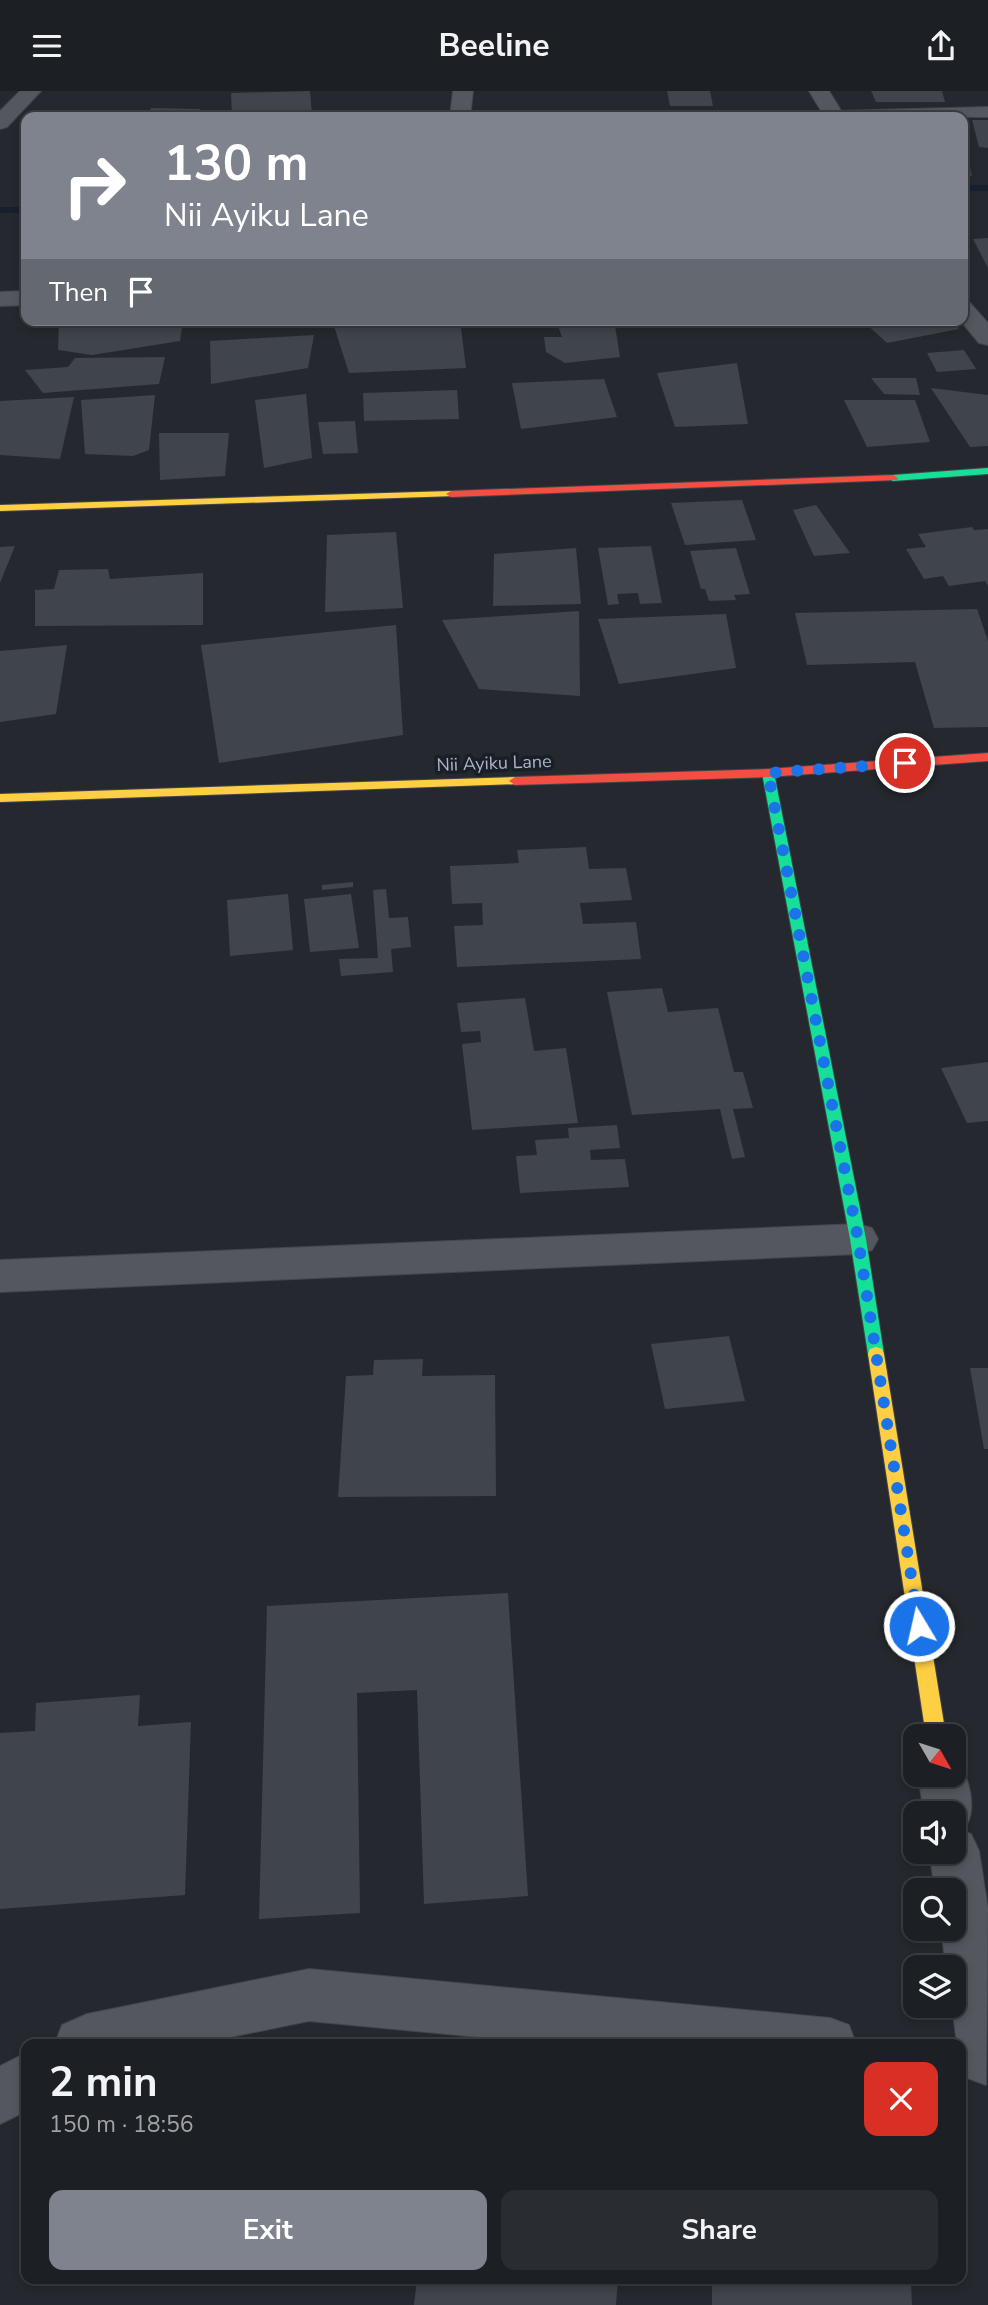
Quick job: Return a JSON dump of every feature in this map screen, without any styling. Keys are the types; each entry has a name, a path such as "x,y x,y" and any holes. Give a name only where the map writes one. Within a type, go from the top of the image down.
{"street":[{"path":"0,123 31,91"},
{"path":"461,112 463,91"},
{"path":"819,91 831,112"},
{"path":"0,299 21,299"},
{"path":"968,315 988,338"},
{"path":"0,508 830,483 988,471"},
{"name":"Nii Ayiku Lane","path":"0,799 768,773 988,757"},
{"path":"768,773 858,1239 934,1724"},
{"path":"0,1276 858,1239"},
{"path":"956,1864 978,2058"},
{"path":"92,2039 309,1995 777,2039"},
{"path":"0,2097 21,2083"}],"lane":[{"path":"968,113 988,112"}],"building":[{"path":"310,91 312,112 232,112 231,93"},
{"path":"667,91 710,91 713,106 670,106"},
{"path":"871,91 942,91 945,102 876,102"},
{"path":"151,108 200,109 199,112 149,112"},
{"path":"972,120 988,120 988,148 979,147"},
{"path":"968,159 972,176 968,176"},
{"path":"988,238 988,268 973,239"},
{"path":"59,326 182,326 180,341 92,355 58,350"},
{"path":"334,326 461,326 466,368 349,373"},
{"path":"558,326 615,326 620,357 565,363 546,352 544,337 562,337"},
{"path":"792,326 825,327 793,328"},
{"path":"868,326 957,326 959,329 887,343"},
{"path":"314,335 308,368 211,384 210,341"},
{"path":"964,350 976,369 937,372 927,353"},
{"path":"165,357 159,384 43,393 25,370 68,367 75,358"},
{"path":"737,363 748,424 675,427 657,373"},
{"path":"871,378 916,378 920,395 884,394"},
{"path":"604,379 617,417 521,429 512,383"},
{"path":"931,388 988,395 988,446 970,447"},
{"path":"457,390 459,419 364,421 363,393"},
{"path":"306,394 312,458 264,468 255,400"},
{"path":"155,395 149,450 133,456 85,454 81,400"},
{"path":"74,397 60,459 0,455 0,401"},
{"path":"844,400 915,400 930,442 867,447"},
{"path":"355,421 358,453 323,454 318,422"},
{"path":"159,433 229,433 225,476 160,480"},
{"path":"742,500 756,540 685,545 671,503"},
{"path":"816,505 850,553 814,556 793,510"},
{"path":"972,527 974,530 988,529 988,586 985,581 949,586 943,576 924,579 906,549 926,547 918,534"},
{"path":"396,532 403,608 325,612 327,535"},
{"path":"15,546 0,583 0,547"},
{"path":"651,546 662,603 640,604 638,593 617,594 619,604 608,605 598,548"},
{"path":"576,548 581,604 493,606 494,554"},
{"path":"736,548 750,594 734,595 736,600 709,601 705,589 701,589 690,551"},
{"path":"108,569 110,579 203,573 203,625 35,626 35,590 54,589 59,570"},
{"path":"977,609 988,641 988,727 934,728 915,662 807,665 795,613"},
{"path":"579,611 580,696 479,689 442,620"},
{"path":"726,614 736,668 619,684 598,619"},
{"path":"396,625 403,735 219,763 201,645"},
{"path":"67,645 56,714 0,722 0,651"},
{"path":"586,847 589,869 626,868 632,900 580,903 583,924 636,922 641,959 457,967 454,926 483,925 482,903 452,904 450,866 519,863 517,850"},
{"path":"353,882 353,887 322,890 322,885"},
{"path":"386,889 389,918 408,917 411,947 391,949 393,972 341,976 339,959 378,958 373,890"},
{"path":"288,894 293,950 230,956 227,900"},
{"path":"351,894 359,948 310,952 304,899"},
{"path":"662,988 668,1012 718,1008 734,1072 743,1072 753,1108 733,1109 745,1157 732,1159 720,1109 632,1115 607,992"},
{"path":"525,998 534,1051 566,1048 578,1123 472,1130 462,1044 481,1042 480,1031 461,1032 457,1003"},
{"path":"988,1062 988,1121 967,1123 941,1068"},
{"path":"617,1125 620,1148 590,1150 591,1160 625,1159 629,1187 520,1193 516,1156 537,1155 535,1140 569,1138 568,1128"},
{"path":"729,1336 745,1401 665,1409 651,1344"},
{"path":"423,1359 422,1376 495,1375 496,1496 338,1497 346,1376 373,1375 374,1360"},
{"path":"970,1368 988,1368 988,1449 984,1449"},
{"path":"508,1593 528,1896 424,1904 417,1690 357,1693 360,1913 259,1919 267,1606"},
{"path":"140,1695 138,1726 191,1722 185,1895 0,1909 0,1733 35,1731 36,1703"},
{"path":"416,2284 618,2284 616,2305 414,2305"},
{"path":"712,2284 911,2284 912,2305 712,2305"}],"waterway":[{"path":"968,188 988,188"},
{"path":"0,210 21,210"}],"traffic: fast":[{"path":"893,478 988,471"},
{"path":"768,773 858,1239 876,1354"}],"traffic: slow":[{"path":"0,508 451,494"},
{"path":"0,798 515,781"},
{"path":"876,1354 934,1724"}],"traffic: jam":[{"path":"451,494 893,478"},
{"path":"515,781 768,773 988,757"}],"route":[{"path":"905,763 768,773 858,1239 919,1626"}]}
